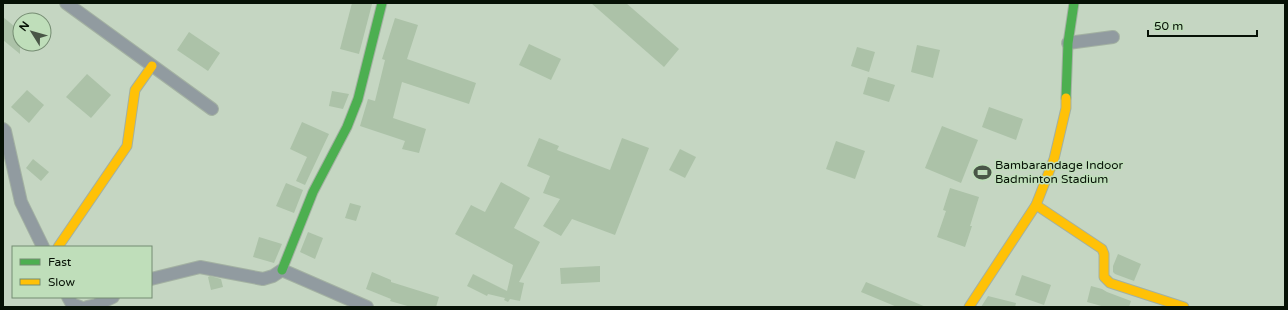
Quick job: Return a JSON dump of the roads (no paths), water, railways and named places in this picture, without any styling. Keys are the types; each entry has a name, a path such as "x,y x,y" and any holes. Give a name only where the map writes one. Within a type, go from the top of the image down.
{"street":[{"path":"66,3 212,109"},
{"path":"152,279 200,267 263,279 273,276 282,270 313,192 347,127 358,99 382,3"},
{"path":"969,307 1036,205 1054,159 1066,108 1068,43 1074,3"},
{"path":"1068,43 1113,37"},
{"path":"59,246 127,146 135,90 152,66"},
{"path":"3,129 5,131 21,202 43,246"},
{"path":"1036,205 1102,249 1104,254 1104,277 1110,284 1150,298 1184,307"},
{"path":"282,270 367,307"},
{"path":"69,298 72,304 80,307"},
{"path":"88,307 111,298"}],"place":[{"name":"Bambarandage Indoor Badminton Stadium","path":"982,172"}]}
